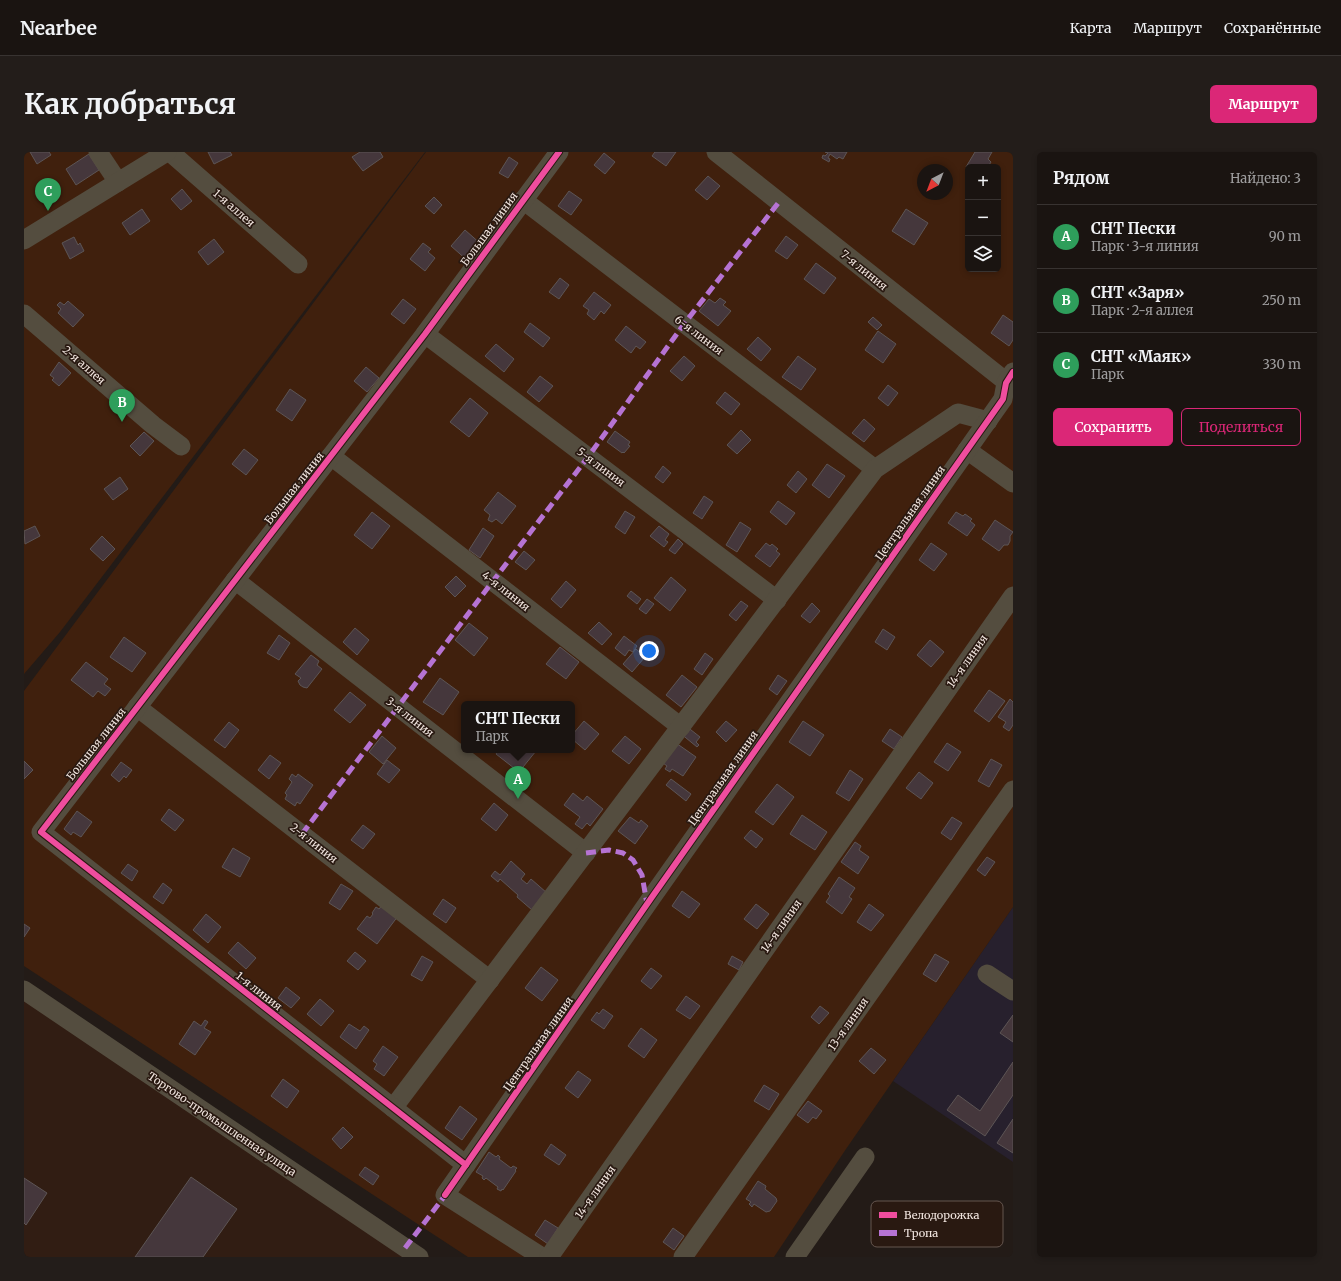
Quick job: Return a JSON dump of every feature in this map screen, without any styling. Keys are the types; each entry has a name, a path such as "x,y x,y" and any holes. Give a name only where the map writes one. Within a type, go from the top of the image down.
{"street":[{"path":"98,152 118,182"},
{"path":"24,240 167,152"},
{"name":"1-я аллея","path":"170,152 298,264"},
{"name":"Большая линия","path":"41,832 425,334 559,152"},
{"name":"7-я линия","path":"716,152 1011,380"},
{"name":"6-я линия","path":"523,200 875,469"},
{"name":"2-я аллея","path":"24,314 153,425 181,446"},
{"name":"5-я линия","path":"425,334 777,600"},
{"name":"Центральная линия","path":"542,1257 445,1195 661,884 1003,400 1011,380"},
{"path":"394,1108 875,469 958,413 988,421"},
{"path":"967,450 1013,483"},
{"name":"4-я линия","path":"331,456 681,727"},
{"name":"3-я линия","path":"235,580 586,852"},
{"name":"14-я линия","path":"549,1257 1013,596"},
{"name":"2-я линия","path":"137,707 490,980"},
{"name":"13-я линия","path":"683,1257 1013,790"},
{"name":"1-я линия","path":"41,832 466,1165"},
{"path":"987,974 1013,991"},
{"name":"Торгово-промышленная улица","path":"24,990 419,1257"},
{"path":"794,1257 865,1157"}],"shaded area":[{"path":"24,152 425,152 60,632 24,674"},
{"path":"426,152 1013,152 1013,907 846,1149 774,1257 468,1257 24,966 24,691"},
{"path":"1013,907 1013,1162 893,1081"},
{"path":"24,981 430,1257 24,1257"}],"building":[{"path":"30,152 49,152 51,155 37,164"},
{"path":"208,152 230,152 232,155 214,164"},
{"path":"360,152 380,152 383,157 363,171 352,157"},
{"path":"655,152 676,152 666,166 652,156"},
{"path":"825,152 847,152 843,159 839,157 837,159 830,154 828,158 830,159 829,162 822,158 823,155 825,156 828,153"},
{"path":"975,152 992,152 988,159 991,162 990,164 968,164"},
{"path":"604,153 615,162 605,174 594,165"},
{"path":"89,154 99,170 76,185 66,169"},
{"path":"509,157 518,163 508,178 499,173"},
{"path":"708,176 720,186 707,200 695,190"},
{"path":"182,189 192,201 181,210 171,199"},
{"path":"569,191 582,200 571,215 558,206"},
{"path":"434,197 442,205 434,214 425,206"},
{"path":"142,209 150,221 130,235 122,223"},
{"path":"906,209 928,223 914,245 892,231"},
{"path":"465,230 482,245 468,261 451,246"},
{"path":"786,236 798,245 787,259 775,251"},
{"path":"74,237 78,245 80,243 84,251 70,259 62,243"},
{"path":"214,239 224,252 208,265 198,252"},
{"path":"423,243 431,249 428,252 435,258 425,271 410,259"},
{"path":"816,263 836,278 824,294 804,279"},
{"path":"560,278 569,285 559,299 549,292"},
{"path":"594,292 611,305 604,314 601,311 594,320 587,314 589,310 583,306"},
{"path":"720,298 726,302 723,305 731,311 718,326 699,311 709,299 715,303"},
{"path":"403,299 416,309 404,324 391,314"},
{"path":"68,301 84,315 73,327 58,313 61,309 57,305 60,302 64,305"},
{"path":"1003,315 1013,322 1013,340 1009,346 991,333"},
{"path":"873,317 882,325 877,330 868,322"},
{"path":"530,323 550,338 543,347 524,332"},
{"path":"626,326 646,342 640,349 636,346 631,353 615,340"},
{"path":"878,331 896,344 883,363 865,350"},
{"path":"758,337 771,349 761,361 747,349"},
{"path":"496,344 514,359 504,372 485,356"},
{"path":"684,356 695,366 682,381 670,371"},
{"path":"798,356 816,369 801,390 782,377"},
{"path":"59,362 71,373 59,386 52,380 54,378 50,375"},
{"path":"366,367 379,378 367,392 354,381"},
{"path":"540,376 553,386 539,402 527,392"},
{"path":"888,385 898,393 888,406 878,398"},
{"path":"290,389 306,400 292,421 276,410"},
{"path":"725,392 740,404 731,415 716,403"},
{"path":"470,398 488,413 469,437 450,422"},
{"path":"864,419 875,429 864,442 852,433"},
{"path":"741,430 751,440 737,454 727,445"},
{"path":"615,431 630,442 628,445 630,446 624,453 607,442"},
{"path":"144,432 154,441 140,456 130,446"},
{"path":"244,449 258,460 246,475 232,464"},
{"path":"827,464 845,476 829,498 812,485"},
{"path":"663,466 671,473 663,483 655,477"},
{"path":"798,471 807,479 796,493 787,485"},
{"path":"120,477 128,489 113,500 104,489"},
{"path":"498,492 516,506 502,524 496,519 492,522 488,520 490,515 484,510"},
{"path":"704,496 713,502 702,519 693,513"},
{"path":"778,501 795,513 786,525 770,512"},
{"path":"625,511 635,517 625,534 615,527"},
{"path":"372,512 390,526 372,549 354,535"},
{"path":"956,512 963,516 965,514 972,519 970,521 975,525 967,536 948,523"},
{"path":"995,520 1013,532 1010,536 1008,545 1004,545 999,551 982,539"},
{"path":"740,522 751,529 737,552 726,545"},
{"path":"35,526 40,536 25,544 24,531"},
{"path":"659,526 669,534 665,540 668,542 664,547 650,536"},
{"path":"483,528 494,536 480,558 469,550"},
{"path":"102,536 115,549 103,561 90,549"},
{"path":"678,539 683,544 675,554 669,550"},
{"path":"766,543 770,546 772,544 778,549 776,551 780,554 770,567 755,556"},
{"path":"931,543 947,554 934,571 919,560"},
{"path":"524,551 535,560 526,570 515,562"},
{"path":"456,576 466,586 455,597 445,587"},
{"path":"671,577 686,590 670,611 654,598"},
{"path":"566,581 576,590 561,608 551,599"},
{"path":"631,591 641,599 637,604 627,596"},
{"path":"647,599 654,604 646,614 639,609"},
{"path":"741,601 748,606 736,621 729,615"},
{"path":"812,603 820,611 810,623 801,616"},
{"path":"599,622 612,634 602,645 588,633"},
{"path":"469,623 488,638 474,656 455,640"},
{"path":"355,628 369,640 357,655 343,642"},
{"path":"883,629 895,637 887,650 875,642"},
{"path":"279,635 290,643 279,660 267,653"},
{"path":"624,636 637,646 633,652 629,650 625,656 615,648"},
{"path":"124,637 146,653 132,672 110,657"},
{"path":"930,640 944,652 931,667 917,655"},
{"path":"560,647 579,662 566,679 546,664"},
{"path":"636,649 645,657 632,672 623,664"},
{"path":"705,653 713,659 702,675 694,669"},
{"path":"311,655 319,661 317,665 322,669 307,688 300,685 298,681 301,678 295,674"},
{"path":"86,662 108,679 104,684 111,689 105,696 98,691 93,697 71,680"},
{"path":"682,675 697,687 681,707 666,695"},
{"path":"778,675 787,681 777,695 769,689"},
{"path":"440,678 459,692 443,715 423,702"},
{"path":"989,690 1005,701 989,722 974,711"},
{"path":"350,692 366,705 350,723 334,710"},
{"path":"1010,699 1013,702 1013,725 1009,731 1003,727 1006,722 998,717"},
{"path":"584,721 599,734 585,750 575,742 575,732"},
{"path":"726,721 737,730 726,742 716,732"},
{"path":"803,721 824,735 810,756 789,742"},
{"path":"229,722 239,730 225,748 214,740"},
{"path":"686,726 700,737 696,742 699,745 697,747 680,733"},
{"path":"890,729 902,737 894,749 882,741"},
{"path":"382,736 396,748 383,764 369,752"},
{"path":"625,736 641,749 629,764 612,751"},
{"path":"676,743 696,757 683,776 672,769 670,772 665,769 667,766 663,763"},
{"path":"947,743 961,752 948,771 934,762"},
{"path":"497,753 534,753 519,772 496,754"},
{"path":"270,755 281,763 269,779 258,770"},
{"path":"991,759 1002,765 989,787 978,781"},
{"path":"387,760 400,770 389,783 377,774"},
{"path":"24,761 33,770 24,779"},
{"path":"121,762 132,770 126,778 124,776 119,782 111,775"},
{"path":"850,770 863,779 849,801 836,793"},
{"path":"919,772 933,783 921,799 906,788"},
{"path":"292,774 296,777 298,774 313,785 300,804 297,802 295,806 285,799 287,795 285,793 292,782 289,779"},
{"path":"671,779 691,794 686,801 666,785"},
{"path":"777,784 794,797 773,825 755,812"},
{"path":"573,793 583,801 587,796 603,809 590,826 587,823 582,829 575,824 580,817 564,805"},
{"path":"494,803 508,815 496,831 481,819"},
{"path":"169,809 184,820 175,831 161,820"},
{"path":"77,811 92,822 81,837 73,832 71,835 64,829"},
{"path":"802,815 827,832 815,850 790,834"},
{"path":"630,817 639,823 641,820 648,826 635,844 618,831"},
{"path":"952,817 962,823 951,840 941,833"},
{"path":"363,825 375,834 363,849 351,840"},
{"path":"751,830 763,839 756,848 744,838"},
{"path":"855,842 861,846 859,850 869,857 858,874 841,862"},
{"path":"233,848 250,858 240,877 222,867"},
{"path":"987,857 995,862 985,876 977,870"},
{"path":"511,861 525,874 521,879 527,884 531,879 547,893 532,910 500,879 498,882 491,876 495,871 500,875"},
{"path":"128,864 138,871 132,881 121,873"},
{"path":"839,877 855,888 849,897 852,899 842,914 826,902 830,896 828,894"},
{"path":"163,883 172,890 163,904 153,897"},
{"path":"341,884 353,891 340,910 329,903"},
{"path":"682,891 700,904 689,918 672,906"},
{"path":"443,899 456,908 446,923 433,914"},
{"path":"383,904 398,916 377,944 357,929 367,916 370,918 376,907 379,909"},
{"path":"756,904 769,914 757,929 744,919"},
{"path":"869,904 884,915 871,931 857,922"},
{"path":"206,914 221,927 208,943 193,930"},
{"path":"24,924 30,928 24,937"},
{"path":"238,942 256,958 246,969 228,953"},
{"path":"355,952 366,961 358,970 347,961"},
{"path":"935,954 949,962 936,982 923,974"},
{"path":"422,956 433,962 422,981 411,975"},
{"path":"732,956 743,962 739,970 728,964"},
{"path":"541,967 558,980 542,1001 525,988"},
{"path":"651,968 662,976 651,989 641,981"},
{"path":"286,987 300,998 291,1008 278,998"},
{"path":"686,996 700,1006 690,1019 676,1010"},
{"path":"320,999 334,1011 321,1026 307,1014"},
{"path":"820,1006 829,1013 819,1024 811,1017"},
{"path":"603,1009 613,1016 604,1029 591,1020 597,1012 599,1014"},
{"path":"1013,1015 1013,1042 1000,1033"},
{"path":"205,1020 208,1022 204,1028 211,1032 195,1055 179,1044 194,1021 201,1026"},
{"path":"349,1024 360,1031 364,1026 369,1030 356,1049 340,1037"},
{"path":"641,1028 657,1040 644,1058 628,1046"},
{"path":"383,1046 398,1057 384,1076 374,1069 377,1064 373,1061"},
{"path":"871,1048 886,1060 874,1074 859,1061"},
{"path":"1013,1062 1013,1095 985,1136 947,1110 958,1095 980,1111"},
{"path":"578,1071 591,1080 578,1098 565,1088"},
{"path":"283,1079 299,1091 287,1108 271,1096"},
{"path":"764,1085 779,1094 769,1110 754,1101"},
{"path":"808,1101 822,1111 816,1119 813,1117 808,1123 797,1115"},
{"path":"460,1106 477,1119 462,1140 445,1128"},
{"path":"1013,1119 1013,1153 997,1143"},
{"path":"343,1127 353,1137 341,1149 332,1139"},
{"path":"551,1144 566,1155 559,1165 544,1155"},
{"path":"489,1152 496,1157 498,1155 500,1157 499,1159 511,1168 513,1166 517,1168 501,1191 486,1178 484,1180 482,1178 483,1176 476,1172"},
{"path":"365,1167 379,1176 373,1185 359,1175"},
{"path":"191,1177 237,1209 203,1257 135,1257"},
{"path":"24,1178 47,1193 26,1225 24,1223"},
{"path":"758,1181 766,1186 765,1189 776,1198 777,1201 770,1211 766,1212 754,1204 752,1207 749,1204 751,1202 746,1199"},
{"path":"545,1220 558,1228 548,1244 535,1235"},
{"path":"673,1228 684,1236 674,1250 663,1242"}],"marked path":[{"path":"302,834 588,457 684,324 779,202"},
{"path":"586,853 609,850 623,853 633,860 642,875 647,904"},
{"path":"405,1248 447,1193"}],"cycle path":[{"path":"466,1165 41,832 425,334 559,152"},
{"path":"445,1195 652,897 1003,399 1006,383 1013,372"}],"place":[{"name":"СНТ «Маяк»","path":"48,211"},
{"name":"СНТ «Заря»","path":"122,422"},
{"name":"СНТ Пески","path":"518,799"}]}
